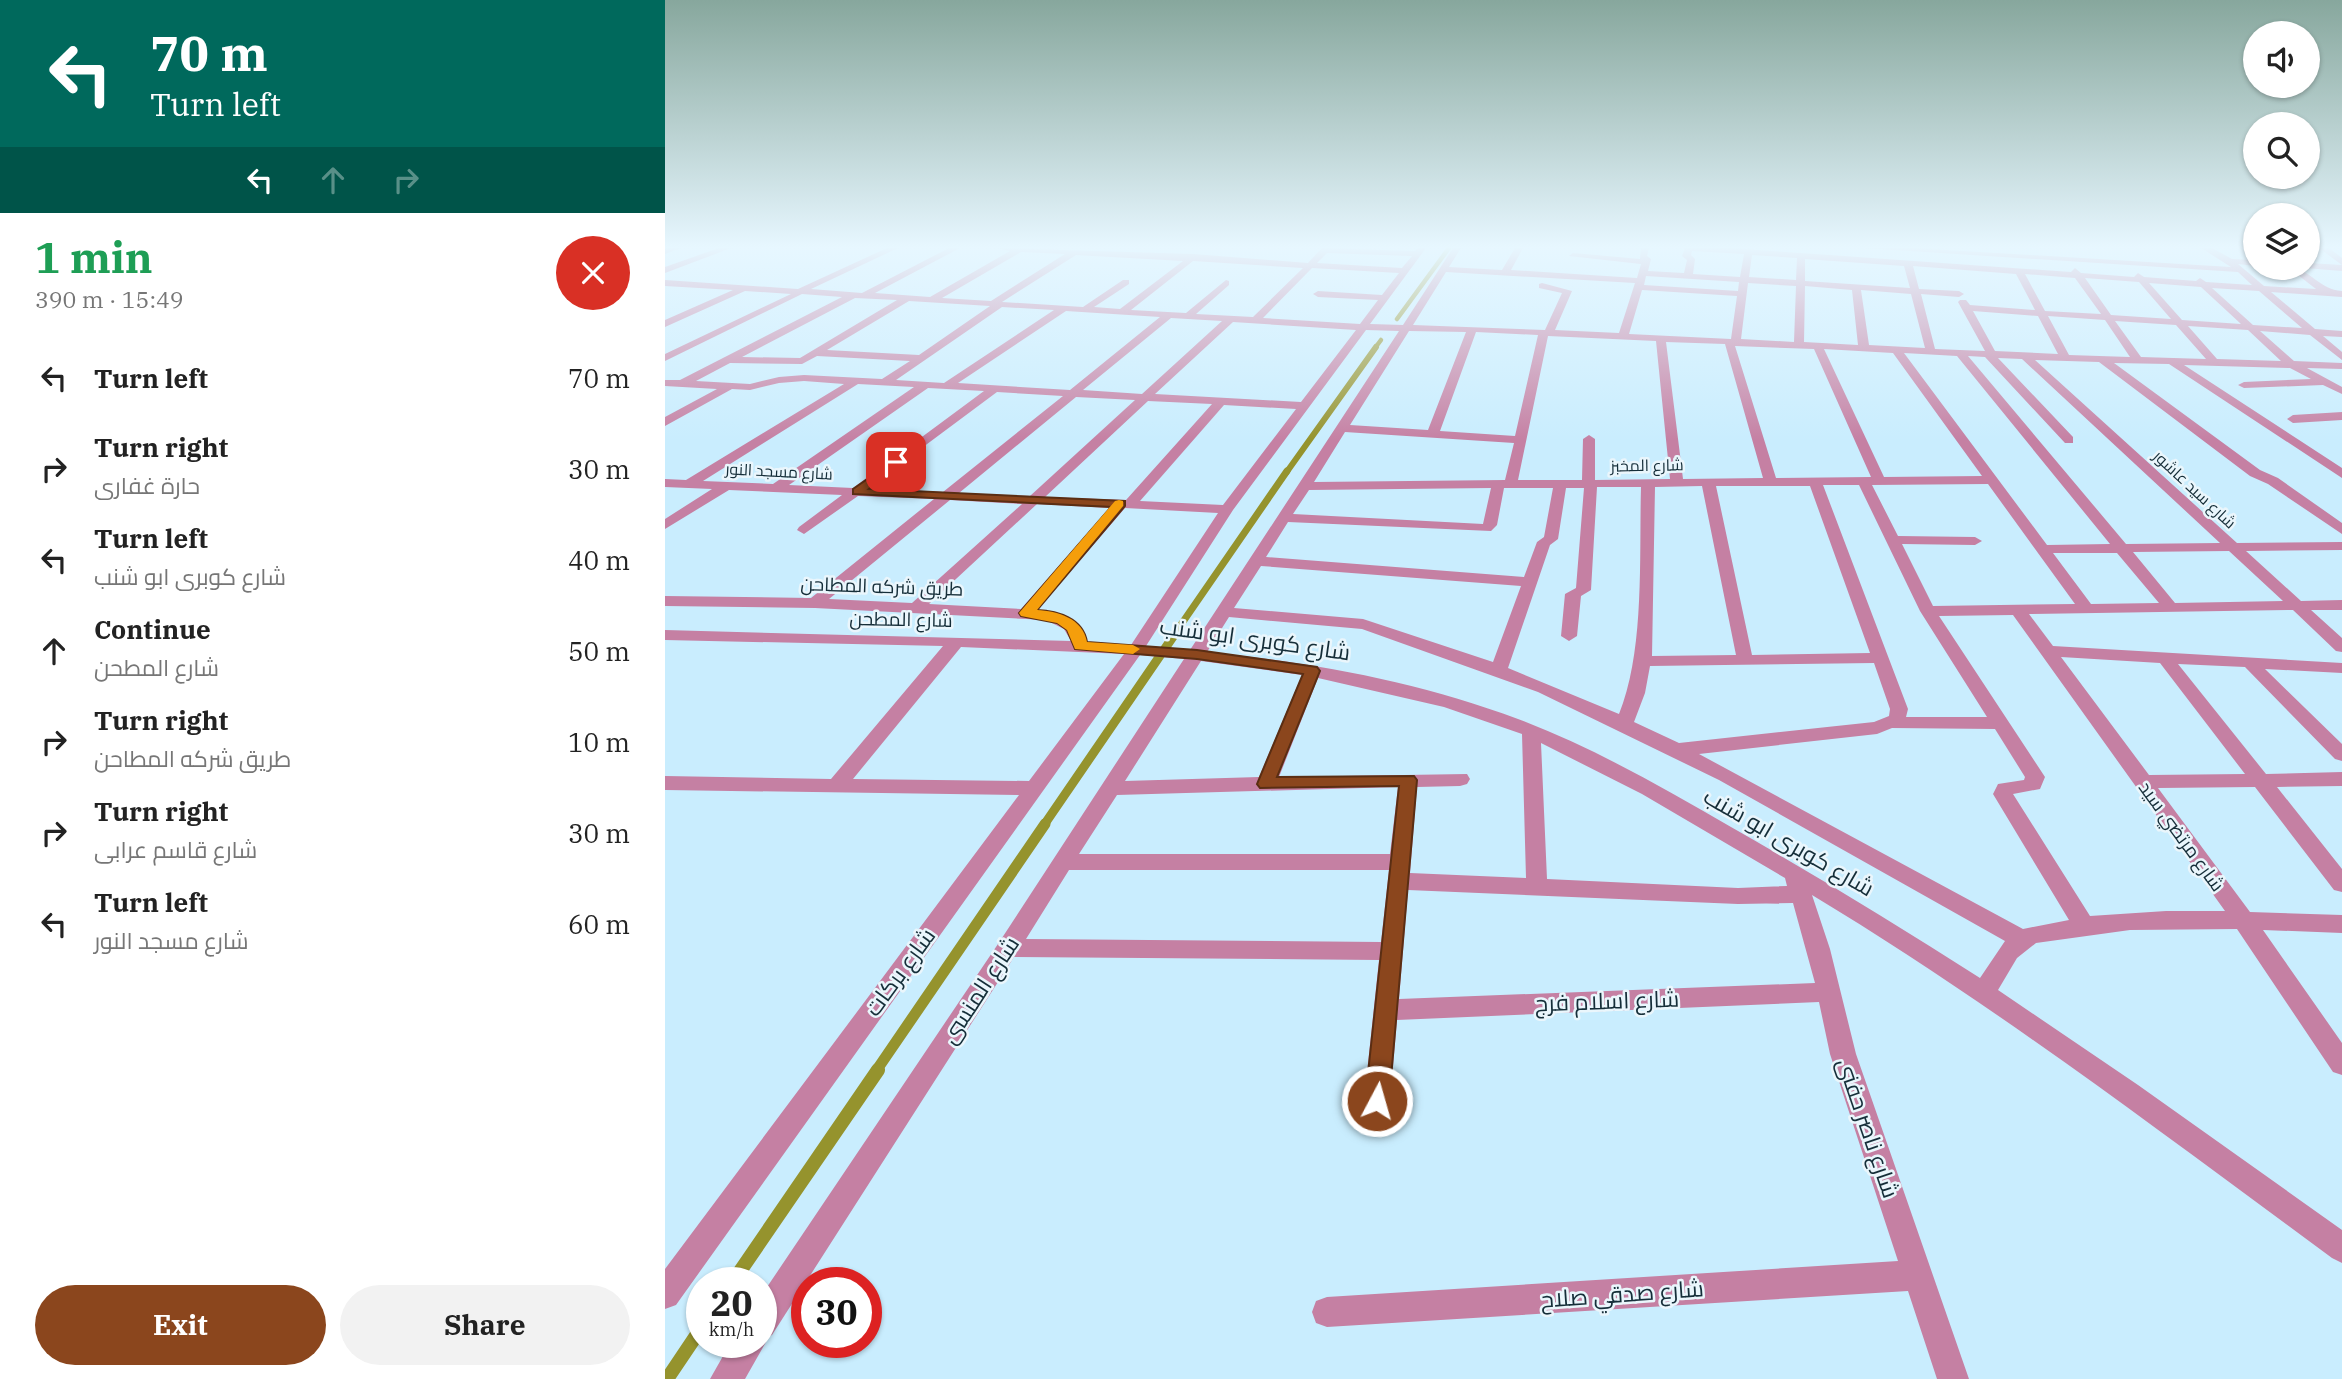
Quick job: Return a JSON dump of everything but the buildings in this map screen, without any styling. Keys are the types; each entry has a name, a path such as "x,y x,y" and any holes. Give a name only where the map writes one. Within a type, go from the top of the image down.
{"street":[{"path":"665,324 691,312"},
{"path":"665,358 758,312"},
{"path":"682,384 825,312"},
{"path":"729,360 797,362 884,312"},
{"path":"884,383 984,312"},
{"path":"946,386 1057,312"},
{"path":"1128,312 1361,327 1472,329 1991,355 2342,366"},
{"path":"1188,316 1192,312"},
{"path":"1256,320 1263,312"},
{"name":"شارع بركات","path":"665,1294 1136,649 1227,509 1373,312"},
{"name":"شارع المنسى","path":"777,1300 1008,947 1416,312"},
{"path":"1282,518 1486,528 1490,525 1521,440 1546,333 1556,312"},
{"path":"1623,337 1631,312"},
{"path":"1738,312 1732,343 1770,481"},
{"path":"1799,346 1800,312"},
{"path":"1858,312 1864,349"},
{"path":"1920,312 1931,352"},
{"path":"1969,312 1991,355 2069,440"},
{"path":"2031,312 2342,334"},
{"path":"2103,312 2138,361"},
{"path":"2169,312 2214,362"},
{"path":"2233,312 2290,363 2342,391"},
{"path":"2290,312 2342,357"},
{"path":"2041,313 2065,358"},
{"path":"815,603 1169,315"},
{"path":"916,608 1230,319"},
{"path":"1433,434 1472,329"},
{"path":"1661,339 1677,482"},
{"path":"1818,346 1892,540 1928,611 2035,777 2033,784 2005,789 2003,794 2084,925"},
{"path":"748,350 921,358"},
{"path":"1896,350 2087,609"},
{"path":"1960,353 2171,608"},
{"name":"شارع سيد عاشور","path":"2025,356 2342,648"},
{"path":"2102,359 2255,474 2273,481 2342,530"},
{"path":"2173,362 2342,474"},
{"path":"665,371 702,373"},
{"path":"665,383 750,387 796,378 1303,406"},
{"path":"689,484 856,381"},
{"path":"2244,385 2325,382"},
{"path":"776,488 925,385"},
{"path":"665,422 730,386"},
{"path":"804,530 994,389"},
{"path":"1026,613 1220,402"},
{"path":"2293,419 2342,416"},
{"path":"1341,428 1521,440"},
{"path":"1569,636 1573,594 1583,590 1590,483 1589,439"},
{"name":"شارع المخبز","path":"1303,486 1992,480"},
{"path":"1815,481 1899,709 1893,723"},
{"path":"1623,726 1636,693 1643,661 1648,482"},
{"path":"1708,482 1745,660"},
{"name":"شارع مسجد النور","path":"665,483 1227,509"},
{"path":"1499,670 1543,542 1551,539 1560,483"},
{"path":"665,525 726,486"},
{"path":"1892,540 1975,541"},
{"path":"2043,549 2342,546"},
{"path":"1255,561 1531,582"},
{"name":"طريق شركه المطاحن","path":"665,601 815,603 1048,615 1072,627 1080,646"},
{"path":"1928,611 2342,604"},
{"name":"شارع مرتضي سيد","path":"2018,610 2245,921 2342,1064"},
{"name":"شارع كوبرى ابو شنب","path":"1224,612 1363,624 1545,688 1675,750 1801,816 2021,939"},
{"name":"شارع المطحن","path":"665,635 1136,649"},
{"path":"835,788 956,642"},
{"name":"شارع كوبرى ابو شنب","path":"1136,649 1197,654 1312,671 1421,696 1531,731 1604,766 1797,884 1984,993 2178,1128 2342,1248"},
{"path":"2048,651 2342,668"},
{"path":"1643,661 1881,658"},
{"path":"2165,658 2342,884"},
{"path":"2249,662 2342,755"},
{"path":"1266,784 1312,671"},
{"path":"1675,750 1877,728 1893,723 1999,723"},
{"path":"1531,731 1537,886"},
{"path":"1110,788 1460,779"},
{"path":"2143,782 2342,779"},
{"path":"1377,1101 1408,780"},
{"path":"665,783 835,788 1034,788"},
{"path":"1063,862 1399,871 1537,886 1738,896 1797,884"},
{"name":"شارع ناصر حفنى","path":"1797,884 1819,949 1843,1054 1953,1379"},
{"path":"1984,993 2008,951 2021,939 2084,925 2245,921 2342,924"},
{"path":"1008,947 1391,951"},
{"name":"شارع اسلام فرج","path":"1385,1010 1829,992"},
{"name":"شارع صدقي صلاح","path":"1327,1312 1918,1275"},
{"path":"726,1379 740,1358"}],"waterway":[{"path":"1397,319 1402,312"},
{"path":"1375,348 1381,340"},
{"path":"1286,473 1376,347"},
{"path":"1178,629 1287,471"},
{"path":"1044,825 1179,628"},
{"path":"876,1071 1045,824"},
{"path":"743,1267 878,1070"},
{"path":"667,1379 686,1351"}],"slow traffic":[{"path":"1119,504 1026,613 1048,615 1062,620 1072,627 1080,646 1133,649"}],"route":[{"path":"896,462 857,492 1121,504 1026,613 1048,615 1062,620 1072,627 1080,646 1197,654 1312,671 1266,784 1408,780 1377,1101"}]}
